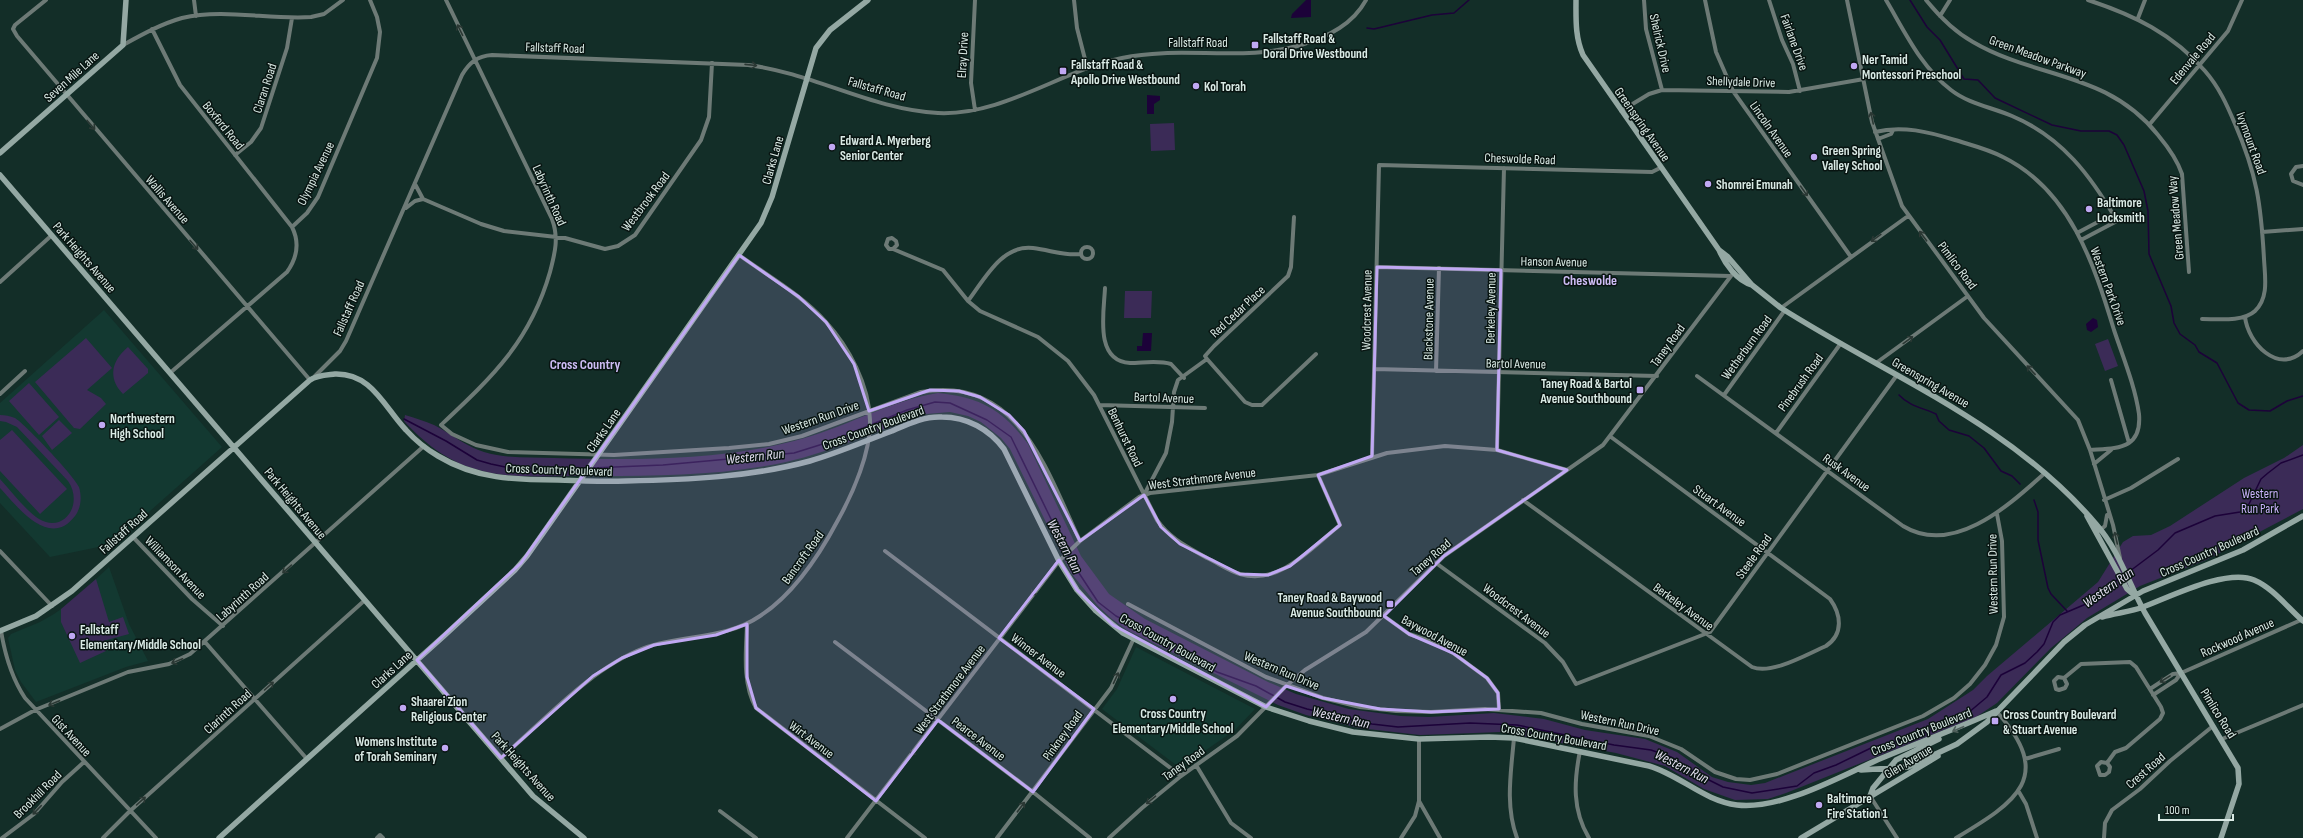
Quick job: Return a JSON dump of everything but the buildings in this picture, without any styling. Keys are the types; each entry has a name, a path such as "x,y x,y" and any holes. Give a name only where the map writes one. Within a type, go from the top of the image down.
{"main road":[{"path":"124,45 126,0"},
{"name":"Clarks Lane","path":"219,838 417,660 521,563 599,455 761,223 769,207 818,42 830,30 868,0"},
{"name":"Greenspring Avenue","path":"1576,0 1576,26 1579,46 1660,168 1734,272 1783,309 1990,430 2045,473 2086,514 2125,570 2130,579 2135,596 2142,608"},
{"name":"Seven Mile Lane","path":"0,153 124,45"},
{"name":"Park Heights Avenue","path":"0,175 539,802 584,838"},
{"name":"Cross Country Boulevard","path":"311,379 339,374 354,376 364,381 372,388 405,429 424,446 457,466 492,477 580,481 652,480 770,470 829,455 918,421 936,417 962,419 982,428 999,442 1008,456 1059,561 1076,590 1108,622 1134,638 1266,707 1309,722 1353,732 1419,739 1489,737 1514,738 1656,768 1713,798 1737,805 1756,805 1772,803 1855,771 1946,734 1996,711"},
{"name":"Fallstaff Road","path":"0,631 24,622 52,606 72,591 311,379"},
{"name":"Cross Country Boulevard","path":"1855,771 1908,767 1957,744 1988,722 1996,711 2064,642 2094,620 2135,596 2243,550 2303,516"},
{"name":"Greenspring Avenue","path":"2098,531 2123,582 2127,589 2135,596"},
{"path":"2094,620 2142,608 2228,577 2254,580 2302,620"},
{"name":"Pimlico Road","path":"2142,608 2236,763 2240,779 2221,838"},
{"name":"Glen Avenue","path":"1870,796 1873,788 1887,769 1902,757 1925,748 1946,734"},
{"name":"Glen Avenue","path":"1801,838 1809,836 1870,796 1957,744"}],"street":[{"name":"Wallis Avenue","path":"46,0 18,21 13,29 16,36 66,96 311,379"},
{"path":"194,0 196,16"},
{"path":"124,45 152,29 172,21 196,16 292,18 318,16 343,0"},
{"name":"Olympia Avenue","path":"292,227 307,213 318,198 376,63 380,32 378,17 370,0"},
{"name":"Labyrinth Road","path":"441,425 489,381 519,342 543,293 554,255 557,237 552,218 446,0"},
{"name":"Elray Drive","path":"975,0 971,83 975,110"},
{"path":"1074,0 1077,28 1087,67"},
{"name":"Fallstaff Road","path":"311,379 340,351 346,341 462,75 474,60 492,55 712,63 761,67 921,111 949,113 975,110 1003,102 1087,67 1124,57 1152,54 1254,52 1294,47 1313,41 1345,25 1356,15 1366,0"},
{"name":"Shelrick Drive","path":"1644,0 1646,29 1662,90"},
{"name":"Lincoln Avenue","path":"1705,0 1716,52 1733,91 1851,257"},
{"name":"Fairlane Drive","path":"1769,0 1782,40 1794,68 1800,91"},
{"name":"Pimlico Road","path":"1847,0 1875,132 1897,196 1908,216 1968,296 2005,342 2078,420 2090,450 2104,500 2113,525 2121,564"},
{"path":"1886,0 1923,61 1940,81 1960,96 2019,119 2052,139 2089,175 2117,221 2081,240"},
{"name":"Green Meadow Parkway","path":"1926,0 1940,16 1973,42 1995,54 2073,78 2098,89 2120,102 2149,125"},
{"path":"1940,16 1950,0"},
{"name":"Ivymount Road","path":"2088,0 2138,18 2164,33 2200,65 2224,99 2247,150 2258,192 2262,232 2265,293 2260,306 2245,317"},
{"path":"2138,18 2145,0"},
{"name":"Edenvale Road","path":"2149,125 2228,31 2242,0"},
{"name":"Claran Road","path":"235,155 254,139 261,128 287,48 292,18"},
{"name":"Boxford Road","path":"152,29 180,85 292,227"},
{"name":"Westbrook Road","path":"423,200 492,228 516,234 557,237 605,249 618,246 635,235 704,135 709,117 712,63"},
{"name":"Shellydale Drive","path":"1621,111 1649,94 1662,90 1800,91 1864,79"},
{"name":"Green Meadow Way","path":"2149,125 2176,159 2182,174 2189,272"},
{"name":"Western Park Drive","path":"1875,132 1888,129 1927,132 2004,157 2041,183 2063,209 2081,240 2101,286 2137,404 2138,429 2129,443"},
{"path":"1878,139 1891,134 1893,130"},
{"name":"Cheswolde Road","path":"1379,165 1652,172 1660,168"},
{"name":"Woodcrest Avenue","path":"1372,456 1379,165"},
{"path":"2303,166 2296,167 2291,174 2296,184 2303,185"},
{"name":"Berkeley Avenue","path":"1497,450 1504,168"},
{"path":"404,210 415,201 423,200 415,183"},
{"path":"2077,233 2113,214"},
{"path":"1783,309 1908,216"},
{"name":"Red Cedar Place","path":"1144,495 1166,453 1178,380 1184,378 1207,359 1205,356 1214,346 1288,276 1291,267 1294,218"},
{"path":"170,373 282,277 291,266 297,244 292,227"},
{"path":"2262,232 2303,229"},
{"path":"0,282 52,235"},
{"path":"968,301 998,261 1014,250 1034,248 1064,255 1081,254"},
{"name":"Benhurst Road","path":"893,249 942,270 968,301 980,311 1046,342 1078,372 1100,405 1157,520 1173,538 1233,571 1246,576 1268,575 1283,570 1340,525 1318,475"},
{"name":"Bancroft Road","path":"501,758 593,676 611,664 654,645 716,635 747,624 768,611 800,580 821,551 844,510 856,483 869,432 869,411 862,383 854,364 829,325 799,297 739,255"},
{"name":"Hanson Avenue","path":"1377,267 1501,270 1734,272"},
{"name":"Blackstone Avenue","path":"1436,370 1439,268"},
{"name":"Taney Road","path":"1110,838 1142,808 1181,776 1237,736 1286,686 1311,665 1357,639 1384,616 1436,563 1611,438 1734,272"},
{"path":"1105,288 1103,334 1105,345 1110,353 1123,362 1171,364 1184,378"},
{"path":"1876,363 1968,296"},
{"name":"Wetherburn Road","path":"1724,395 1783,309"},
{"path":"2202,319 2245,317 2246,325 2254,340 2275,359 2288,360 2303,351"},
{"name":"Pinebrush Road","path":"1776,433 1841,343"},
{"path":"1207,359 1246,402 1252,405 1262,405 1316,354"},
{"name":"Bartol Avenue","path":"1374,369 1656,376"},
{"path":"0,394 25,371"},
{"name":"Rusk Avenue","path":"1697,376 1904,526 1916,533 1931,534 1952,532 1977,525 1997,514 2045,473"},
{"name":"Steele Road","path":"1576,684 1710,632 1897,376"},
{"path":"2094,464 2111,450 2129,443 2111,380"},
{"name":"Western Run Drive","path":"441,425 464,440 497,451 599,455 658,453 769,444 816,432 912,395 940,390 959,391 1000,408 1018,423 1029,439 1080,541"},
{"name":"Bartol Avenue","path":"1100,405 1205,408"},
{"name":"Stuart Avenue","path":"1611,438 1830,599 1837,611 1839,630"},
{"name":"Labyrinth Road","path":"0,729 35,710 128,672 176,662 205,642 424,446"},
{"name":"West Strathmore Avenue","path":"847,838 1059,561 1080,541 1134,499 1144,495 1318,475 1372,456 1405,450 1445,446 1497,450 1567,470"},
{"path":"2090,450 2111,450"},
{"path":"2104,500 2131,488 2178,459"},
{"name":"Berkeley Avenue","path":"1524,500 1745,663 1763,670 1774,667 1826,646 1836,637 1839,630"},
{"path":"2098,531 2106,522 2108,513"},
{"name":"Western Run Drive","path":"1128,604 1156,620 1286,686 1335,701 1396,711 1431,712 1499,709 1542,713 1582,724 1649,736 1681,749 1715,772 1744,780 1766,777 1888,731 1923,716 1954,698 1978,676 1996,645 2002,629 2005,600 2002,541 1997,514"},
{"name":"Williamson Avenue","path":"133,537 192,599 223,626"},
{"path":"0,551 52,606"},
{"name":"Winner Avenue","path":"884,551 1181,776"},
{"name":"Woodcrest Avenue","path":"1436,563 1545,643 1563,662 1576,684"},
{"name":"Clarinth Road","path":"103,838 130,810 365,600"},
{"name":"Baywood Avenue","path":"1384,616 1406,632 1453,653 1487,678 1498,693 1499,709"},
{"name":"Rockwood Avenue","path":"2150,689 2173,674 2181,673 2302,620"},
{"name":"Wirt Avenue","path":"747,624 747,677 751,697 756,708 925,838"},
{"name":"Gist Avenue","path":"0,631 12,674 20,690 35,710 156,838"},
{"name":"Pinkney Road","path":"997,838 1110,688 1134,638"},
{"path":"205,642 307,759"},
{"name":"Pearce Avenue","path":"835,642 1033,792 1090,838"},
{"path":"2064,678 2081,664 2130,662 2136,667 2162,710 2160,719 2126,748 2115,752 2107,763"},
{"path":"2154,695 2176,680 2181,673"},
{"path":"2222,739 2303,705"},
{"path":"1956,838 1999,811 2019,792 2024,780 2026,759 2015,733 1996,711"},
{"name":"Crest Road","path":"2104,838 2105,823 2112,810 2140,789 2170,761 2213,726"},
{"path":"1514,738 1510,804 1513,825 1517,838"},
{"path":"1401,838 1415,816 1419,802 1419,739"},
{"path":"2026,759 2059,749"},
{"path":"1580,751 1576,769 1575,793 1578,813 1589,838"},
{"name":"Brookhill Road","path":"2,838 34,814 62,782 84,762"},
{"path":"1196,765 1231,823 1251,838"},
{"path":"2019,792 2026,804 2037,838"},
{"path":"1870,796 1897,838"},
{"path":"1419,802 1440,838"},
{"path":"720,810 756,838"}],"highlighted area":[{"path":"739,255 799,297 826,322 854,364 869,411 930,390 959,391 980,397 1009,415 1024,431 1080,541 1144,495 1161,527 1180,544 1240,574 1268,575 1290,566 1340,525 1318,475 1372,456 1377,267 1501,270 1497,450 1567,470 1444,556 1384,616 1409,634 1453,653 1487,678 1498,693 1499,709 1431,712 1380,709 1323,698 1286,686 1266,707 1113,625 1077,590 1059,560 999,638 1094,709 1033,792 938,720 876,801 756,708 747,677 747,624 716,635 654,645 622,658 593,676 501,758 417,660 521,563"}],"shaded area":[{"path":"1306,0 1311,0 1311,17 1291,18 1292,14"},
{"path":"1147,95 1160,96 1160,100 1154,104 1154,114 1147,114"},
{"name":"Northwestern High School","path":"104,310 222,447 113,544 50,557 0,503 0,403"},
{"path":"2093,318 2097,320 2098,327 2091,332 2087,330 2086,324"},
{"path":"1143,333 1152,333 1151,351 1137,351 1137,346 1142,346"},
{"name":"Fallstaff Elementary/Middle School","path":"109,567 129,624 148,661 126,667 36,702 21,682 15,670 8,638 11,634 40,622 54,614 71,602"},
{"name":"Cross Country Elementary/Middle School","path":"1136,647 1255,709 1235,730 1180,768 1102,709 1117,689"}],"green space":[{"path":"1174,123 1175,150 1151,151 1150,124"},
{"path":"1125,291 1152,291 1151,318 1124,318"},
{"path":"86,338 112,368 87,390 101,398 106,404 80,429 74,428 35,382"},
{"path":"2108,339 2118,366 2105,371 2095,344"},
{"path":"128,347 148,369 148,373 123,394 118,388 113,376 115,363"},
{"path":"29,383 59,417 39,435 9,401"},
{"name":"Western Run Park","path":"938,393 966,398 989,407 1000,414 1019,432 1028,444 1081,556 1109,594 1145,619 1268,682 1296,694 1349,709 1401,716 1429,717 1494,713 1544,719 1585,730 1645,739 1677,752 1712,777 1728,782 1751,785 1765,783 1928,719 1973,690 1987,676 2098,582 2123,542 2133,536 2151,535 2170,526 2244,478 2284,458 2303,445 2303,509 2206,560 2140,586 2087,618 2051,648 1997,703 1976,717 1786,793 1768,799 1735,800 1704,789 1665,766 1616,753 1501,732 1420,735 1359,728 1306,715 1278,705 1127,630 1098,606 1071,573 1010,449 1001,438 981,422 968,416 950,412 926,414 822,452 786,462 760,467 734,471 680,475 627,476 512,476 487,472 465,466 445,456 427,443 404,421 405,415 424,421 477,449 501,456 584,459 675,458 705,456 765,448 794,441 830,430 901,402"},
{"path":"0,415 13,417 20,422 60,462 76,481 81,498 79,510 65,525 55,528 44,527 34,522 15,505 0,488 0,479 29,511 39,519 48,523 56,523 63,520 69,514 74,499 68,481 17,427 0,421"},
{"path":"59,420 72,433 52,450 42,436"},
{"path":"12,430 67,489 40,514 0,471 0,440"},
{"path":"96,579 109,622 123,617 129,634 103,641 103,646 106,651 80,663 61,622 61,609"}],"waterway":[{"path":"1367,28 1374,29 1432,15 1454,13 1469,0"},
{"path":"1910,0 1927,27 1940,40 1964,79 1978,80 1995,98 2052,125 2081,131 2109,131 2117,135 2124,145 2144,191 2148,211 2149,254 2171,306 2174,323 2180,334 2195,345 2199,352 2217,363 2238,403 2249,410 2270,411 2287,401 2303,396"},
{"path":"1899,395 1912,404 1936,414 1939,421 1949,430 1969,436 1984,448 2001,471 2012,476 2020,484"},
{"name":"Western Run","path":"591,468 663,465 794,453 826,443 907,410 935,402 950,403 987,420 1011,437 1073,564 1098,602 1116,616 1159,638 1178,652 1217,672 1256,686 1285,702 1307,709 1372,724 1398,727 1470,723 1517,725 1614,745 1651,750 1671,757 1699,775 1723,787 1752,793 1797,786 1814,773 1836,765 1873,747 1912,738 1962,718 1987,697 2001,675 2025,663 2037,652 2044,644 2053,622 2060,615 2086,604 2106,586 2119,579"},
{"name":"Western Run","path":"404,419 446,441 477,460 491,464 530,472 587,468"},
{"name":"Western Run","path":"2122,577 2158,550 2175,533 2215,516 2240,512 2249,504 2261,479 2281,463 2303,455"},
{"path":"2034,500 2038,512 2038,540 2048,588 2051,594 2067,611"}],"place":[{"name":"Fallstaff Road & Doral Drive Westbound","path":"1255,45"},
{"name":"Ner Tamid Montessori Preschool","path":"1854,66"},
{"name":"Fallstaff Road & Apollo Drive Westbound","path":"1063,71"},
{"name":"Kol Torah","path":"1196,86"},
{"name":"Edward A. Myerberg Senior Center","path":"832,147"},
{"name":"Green Spring Valley School","path":"1814,157"},
{"name":"Shomrei Emunah","path":"1708,184"},
{"name":"Baltimore Locksmith","path":"2089,209"},
{"name":"Taney Road & Bartol Avenue Southbound","path":"1640,390"},
{"name":"Northwestern High School","path":"102,425"},
{"name":"Taney Road & Baywood Avenue Southbound","path":"1390,604"},
{"name":"Fallstaff Elementary/Middle School","path":"72,636"},
{"name":"Cross Country Elementary/Middle School","path":"1173,699"},
{"name":"Shaarei Zion Religious Center","path":"403,708"},
{"name":"Cross Country Boulevard & Stuart Avenue","path":"1995,721"},
{"name":"Womens Institute of Torah Seminary","path":"445,748"},
{"name":"Baltimore Fire Station 1","path":"1819,805"}],"district":[{"name":"Cheswolde","path":"1590,280"},
{"name":"Cross Country","path":"585,364"}]}
